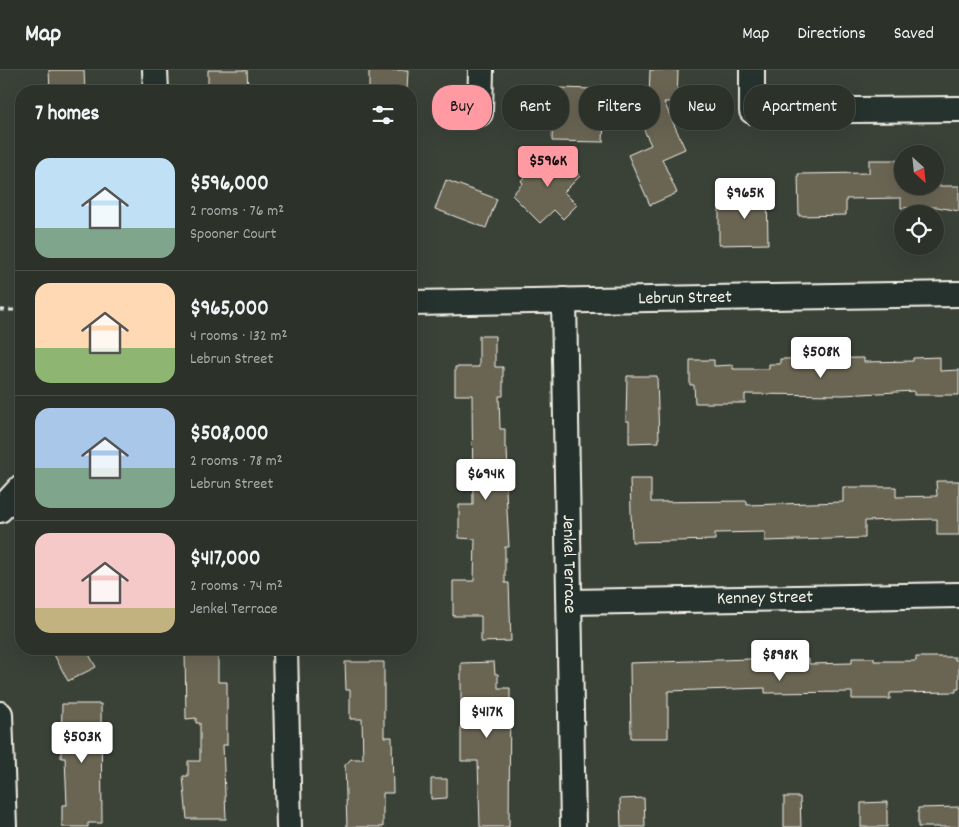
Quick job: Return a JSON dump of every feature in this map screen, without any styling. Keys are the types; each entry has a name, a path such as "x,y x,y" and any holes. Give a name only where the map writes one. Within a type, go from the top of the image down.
{"street":[{"path":"155,70 156,85"},
{"path":"481,70 481,85"},
{"path":"752,70 752,111 959,109"},
{"name":"Lebrun Street","path":"417,303 959,294"},
{"name":"Jenkel Terrace","path":"564,300 573,827"},
{"path":"0,510 15,494"},
{"name":"Kenney Street","path":"570,602 959,595"},
{"path":"286,655 289,827"},
{"path":"0,714 4,827"}],"path":[{"path":"0,310 15,310"}],"building":[{"path":"49,70 84,70 85,85 50,85"},
{"path":"208,70 247,70 248,85 208,85"},
{"path":"369,70 408,70 407,85 369,85"},
{"path":"650,70 678,70 678,85 670,85 670,102 664,102 670,115 670,130 677,130 685,149 662,159 677,193 650,205 628,155 651,145 644,130 660,130 660,85 649,85"},
{"path":"569,88 579,89 579,130 604,130 603,142 552,141 552,130 569,130"},
{"path":"552,148 580,176 564,192 577,205 563,219 554,210 540,223 512,195 523,183 521,181 528,172"},
{"path":"869,160 894,160 894,195 944,195 944,186 959,186 959,211 944,208 944,205 901,205 901,198 846,199 846,215 799,216 798,174 869,173"},
{"path":"446,180 497,199 486,228 435,209"},
{"path":"744,188 767,188 768,244 719,245 719,206 744,206"},
{"path":"479,336 495,336 495,367 503,367 503,396 499,396 500,429 505,429 505,448 507,448 508,472 505,472 509,547 505,547 505,583 509,583 511,641 481,642 481,616 453,616 453,581 474,581 475,539 459,538 459,505 473,505 472,395 455,395 455,367 479,367"},
{"path":"940,357 940,371 959,370 959,395 914,395 914,391 844,395 745,394 745,403 695,403 694,385 690,385 690,360 714,360 714,366 733,365 733,369 769,369 769,364 780,364 780,359 864,358 864,362 913,361 913,358"},
{"path":"627,376 657,376 659,442 629,443 629,421 626,421"},
{"path":"630,479 651,479 651,502 747,501 747,505 843,502 843,487 896,487 896,497 937,496 936,481 959,481 959,535 937,535 937,519 865,521 865,538 765,541 765,532 715,533 715,540 632,542"},
{"path":"54,655 89,655 96,667 68,681"},
{"path":"185,655 218,655 218,682 227,682 227,745 223,745 226,819 187,819 183,776 188,776 188,761 200,761 200,723 196,723 196,718 186,719"},
{"path":"916,657 955,657 955,660 959,660 959,689 956,689 956,692 890,693 890,699 852,699 852,692 765,693 765,688 668,691 668,738 631,738 630,663 809,659 809,664 852,663 852,658 874,658 874,661 916,661"},
{"path":"345,662 384,662 384,737 392,737 393,793 383,793 383,827 347,827 345,765 351,759 363,759 362,719 350,719 350,690 346,690"},
{"path":"494,662 495,674 498,674 498,688 510,688 509,827 480,827 478,761 461,761 461,663"},
{"path":"62,704 101,704 102,823 88,823 88,827 62,827 62,805 67,805 65,758 61,758"},
{"path":"431,779 447,779 447,798 431,799"},
{"path":"784,797 800,797 801,827 784,827"},
{"path":"644,798 645,827 621,827 620,799"},
{"path":"887,802 887,827 861,827 861,803"},
{"path":"959,807 959,827 918,827 918,808"}]}
